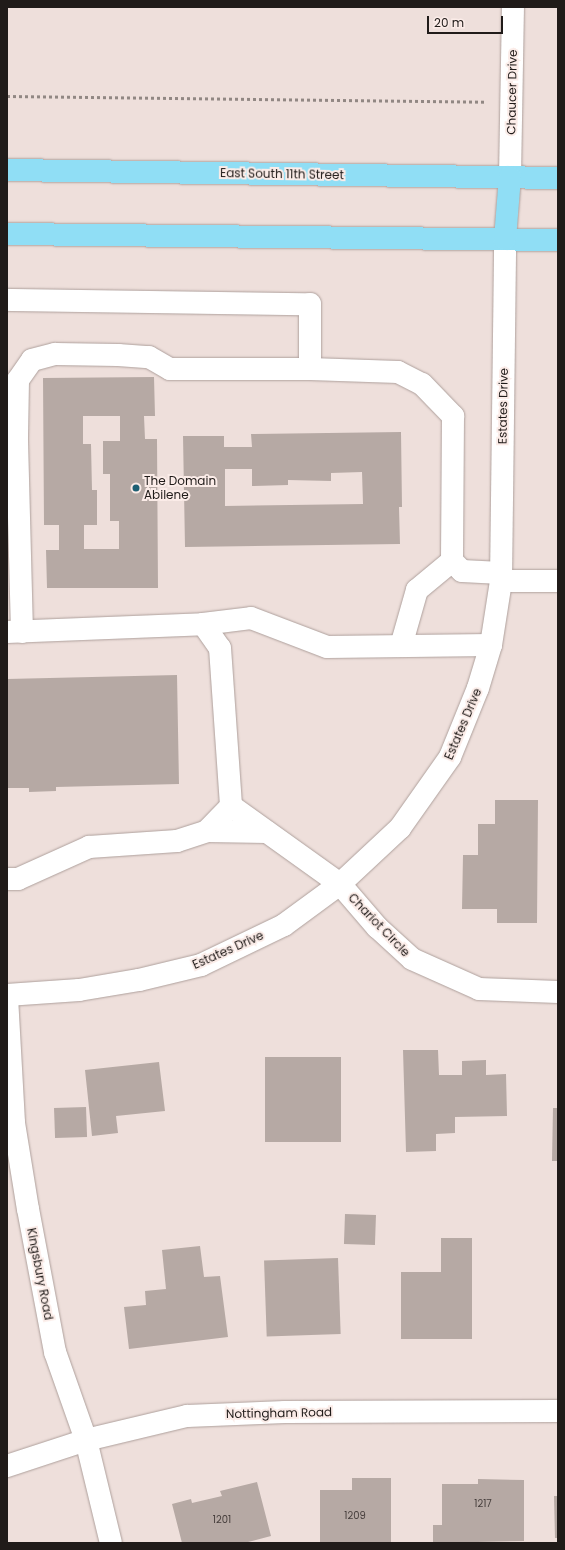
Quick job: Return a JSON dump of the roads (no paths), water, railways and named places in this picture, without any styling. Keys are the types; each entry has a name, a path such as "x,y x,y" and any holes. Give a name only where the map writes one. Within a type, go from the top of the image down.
{"main road":[{"name":"East South 11th Street","path":"7,170 558,178"},
{"path":"505,239 510,177"},
{"path":"7,234 558,240"}],"street":[{"name":"Chaucer Drive","path":"510,177 513,7"},
{"name":"Estates Drive","path":"7,996 79,990 139,980 201,965 284,925 340,884 400,828 450,757 478,688 491,645 501,577 505,239"},
{"path":"7,300 310,304 310,369"},
{"path":"491,645 327,647 251,618 203,624 14,632 12,502 18,380 32,360 55,354 149,357 170,369 310,369 398,372 422,384 453,416 452,561 462,571 501,577 558,582"},
{"path":"401,646 417,590 452,561"},
{"path":"203,624 220,648 230,806 207,831"},
{"name":"Chariot Circle","path":"230,806 340,884 377,927 412,959 479,989 558,992"},
{"path":"7,880 18,879 89,847 177,841 207,831 267,832"},
{"name":"Kingsbury Road","path":"7,996 14,1123 28,1209 55,1352 86,1440 111,1543"},
{"name":"Nottingham Road","path":"7,1466 86,1440 187,1416 284,1412 558,1411"}],"place":[{"name":"The Domain Abilene","path":"136,488"}]}
